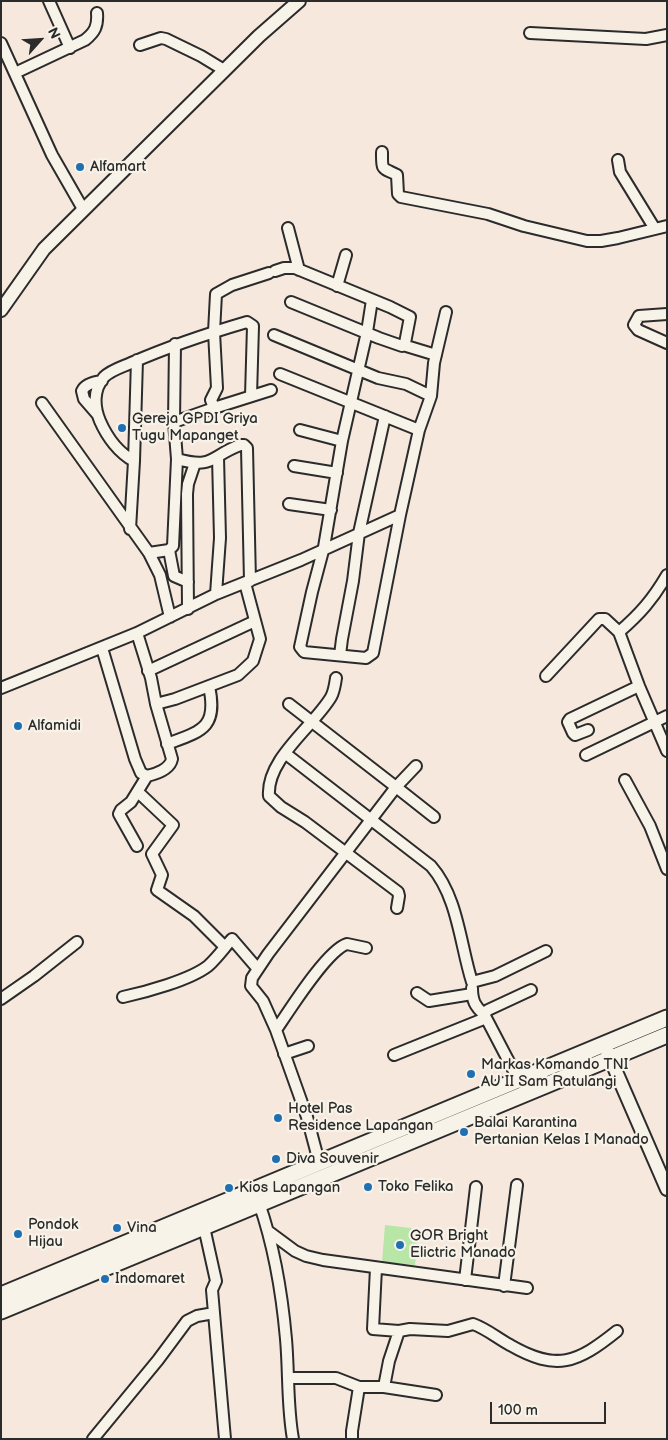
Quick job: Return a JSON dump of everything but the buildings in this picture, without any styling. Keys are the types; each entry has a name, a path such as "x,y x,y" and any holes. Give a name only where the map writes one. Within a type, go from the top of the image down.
{"highway":[{"path":"1,1296 169,1234 204,1227 454,1115 519,1081 667,1018"},
{"path":"1,1311 169,1234 319,1162 611,1058 667,1035"}],"main road":[{"path":"1,310 44,249 224,70 299,1"},
{"path":"604,1044 667,1189"}],"street":[{"path":"49,1 70,48"},
{"path":"15,73 70,48 92,34 98,21 97,13"},
{"path":"530,33 637,39 667,36"},
{"path":"140,45 161,38 202,56 224,70"},
{"path":"1,43 52,155 83,209"},
{"path":"382,152 382,167 384,170 397,175 398,193 401,197 488,214 524,226 587,241 618,238 667,226"},
{"path":"618,160 620,172 655,229"},
{"path":"288,228 299,270"},
{"path":"337,286 346,255"},
{"path":"214,408 211,400 218,384 214,332 216,294 232,284 290,267 299,270 410,317 403,345"},
{"path":"372,300 367,332 342,441 338,473 323,551 300,648 304,652 366,658 374,653 400,515 419,430 431,396 436,356 446,312"},
{"path":"291,302 378,338 436,356"},
{"path":"667,314 639,316 634,325 638,330 667,343"},
{"path":"97,414 96,396 104,377 114,370 175,344 247,322 253,326 251,396"},
{"path":"274,335 378,378 402,382 431,396"},
{"path":"149,553 169,550 173,546 177,459 174,422 175,344"},
{"path":"130,529 137,360"},
{"path":"280,374 419,430"},
{"path":"102,381 89,384 83,388 84,399 97,414 124,455 134,461"},
{"path":"174,422 271,390"},
{"path":"42,403 130,529 149,553 160,575 170,617"},
{"path":"340,655 354,581 359,535 385,416"},
{"path":"300,430 342,441"},
{"path":"156,704 175,699 238,675 253,661 260,640 247,582 247,448 244,445 240,445 204,464 177,459"},
{"path":"216,594 220,538 218,457"},
{"path":"188,609 187,494 188,484 195,463"},
{"path":"294,466 338,473"},
{"path":"289,504 331,510"},
{"path":"1,688 137,633 216,594 323,551 400,515"},
{"path":"169,550 174,576"},
{"path":"160,575 174,576 188,582"},
{"path":"619,632 644,609 658,591 667,575"},
{"path":"546,676 599,619 605,619 619,632 639,686 667,751"},
{"path":"148,671 255,622"},
{"path":"137,633 172,759 172,763 168,767 147,776 131,802 119,814 137,846"},
{"path":"102,648 135,759 141,773 147,776"},
{"path":"336,678 330,698 286,754 271,778 268,787 269,796 398,892 397,908"},
{"path":"167,744 193,734 201,729 210,718 213,704 209,686"},
{"path":"588,730 575,734 568,722 570,719 639,686"},
{"path":"289,704 434,817"},
{"path":"586,755 667,716"},
{"path":"286,754 371,818 431,866 438,874 454,911 472,982 472,994 477,1008 485,1016 519,1081"},
{"path":"319,1162 307,1117 276,1030 268,1011 251,986 252,978 257,968 371,818 416,766"},
{"path":"625,780 650,826 667,869"},
{"path":"138,792 173,825 152,854 162,875 157,890 194,916 225,947"},
{"path":"123,997 159,988 198,972 212,963 232,939 257,968"},
{"path":"1,999 77,942"},
{"path":"276,1030 325,962 336,950 347,944 366,948"},
{"path":"472,982 495,976 546,951"},
{"path":"394,1055 485,1016 488,1010 531,990"},
{"path":"418,992 430,1001 472,994"},
{"path":"284,1054 308,1046"},
{"path":"504,1286 517,1185"},
{"path":"465,1280 476,1187"},
{"path":"259,1204 268,1231 282,1306 289,1418 293,1439"},
{"path":"204,1227 216,1281 212,1289 225,1439"},
{"path":"268,1231 295,1251 330,1262 527,1288"},
{"path":"376,1268 373,1329 448,1331 473,1324 528,1354 542,1360 555,1361 570,1360 585,1354 617,1331"},
{"path":"93,1439 158,1360 186,1321 214,1312"},
{"path":"384,1387 399,1331"},
{"path":"288,1378 336,1378 359,1387 384,1387 436,1395"},
{"path":"352,1439 359,1387"}],"green space":[{"name":"GOR Bright Elictric Manado","path":"385,1225 419,1229 415,1265 382,1262"}],"place":[{"name":"Alfamart","path":"80,167"},
{"name":"Gereja GPDI Griya Tugu Mapanget","path":"122,428"},
{"name":"Alfamidi","path":"18,726"},
{"name":"Markas Komando TNI AU II Sam Ratulangi","path":"471,1074"},
{"name":"Hotel Pas Residence Lapangan","path":"278,1118"},
{"name":"Balai Karantina Pertanian Kelas I Manado","path":"464,1132"},
{"name":"Diva Souvenir","path":"276,1159"},
{"name":"Toko Felika","path":"368,1187"},
{"name":"Kios Lapangan","path":"229,1188"},
{"name":"Vina","path":"117,1228"},
{"name":"Pondok Hijau","path":"18,1234"},
{"name":"GOR Bright Elictric Manado","path":"400,1245"},
{"name":"Indomaret","path":"105,1279"}]}
